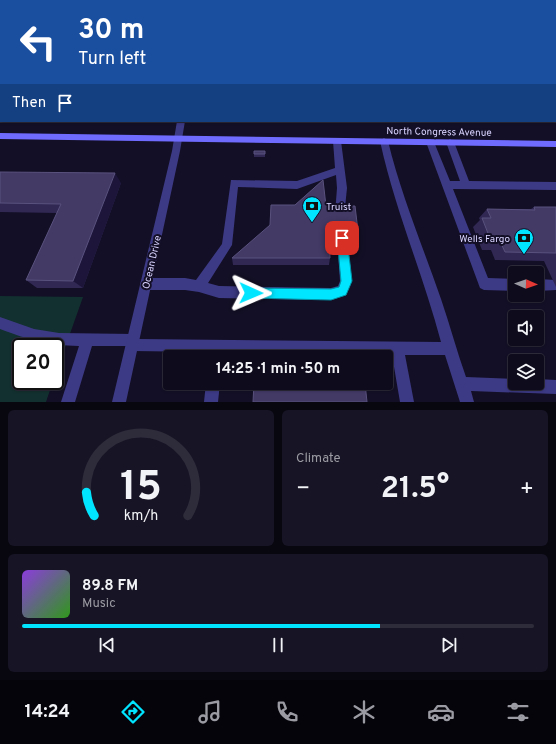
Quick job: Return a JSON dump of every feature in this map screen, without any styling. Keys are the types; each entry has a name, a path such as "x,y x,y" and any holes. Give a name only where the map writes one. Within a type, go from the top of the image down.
{"main road":[{"name":"North Congress Avenue","path":"0,136 556,144"}],"street":[{"name":"Ocean Drive","path":"119,402 181,122"},
{"path":"337,141 342,188 340,214"},
{"path":"384,141 392,176 436,300 449,349 467,402"},
{"path":"430,142 442,175 448,185 484,284 508,284"},
{"path":"450,142 466,185"},
{"path":"199,286 227,245 234,183 298,185 340,170"},
{"path":"448,185 556,186"},
{"path":"146,284 185,284 199,286 219,292 331,294 342,291 346,281 342,238"},
{"path":"544,285 555,285"},
{"path":"0,323 34,335 58,339 133,342 207,350"},
{"path":"68,402 87,340"},
{"path":"397,349 407,402"},
{"path":"306,350 449,349"},
{"path":"462,384 556,387"},
{"path":"211,402 212,390"}],"green space":[{"path":"0,296 83,297 64,351 64,338 12,338 12,390 50,390 46,402 0,402"}],"building":[{"path":"254,151 265,151 265,154 254,154"},
{"path":"0,172 115,173 73,281 26,280 61,204 0,203"},
{"name":"Truist","path":"323,180 326,206 355,206 358,231 329,231 330,258 232,258 270,225 271,205 295,205"},
{"name":"Wells Fargo","path":"534,207 556,207 556,253 505,252 500,241 491,241 482,218 491,218 487,209 535,210"},
{"path":"254,390 366,390 367,402 253,402"}],"place":[{"name":"Truist","path":"312,223"},
{"name":"Wells Fargo","path":"524,255"}],"route":[{"path":"251,293 331,294 342,291 346,281 342,238"}]}
